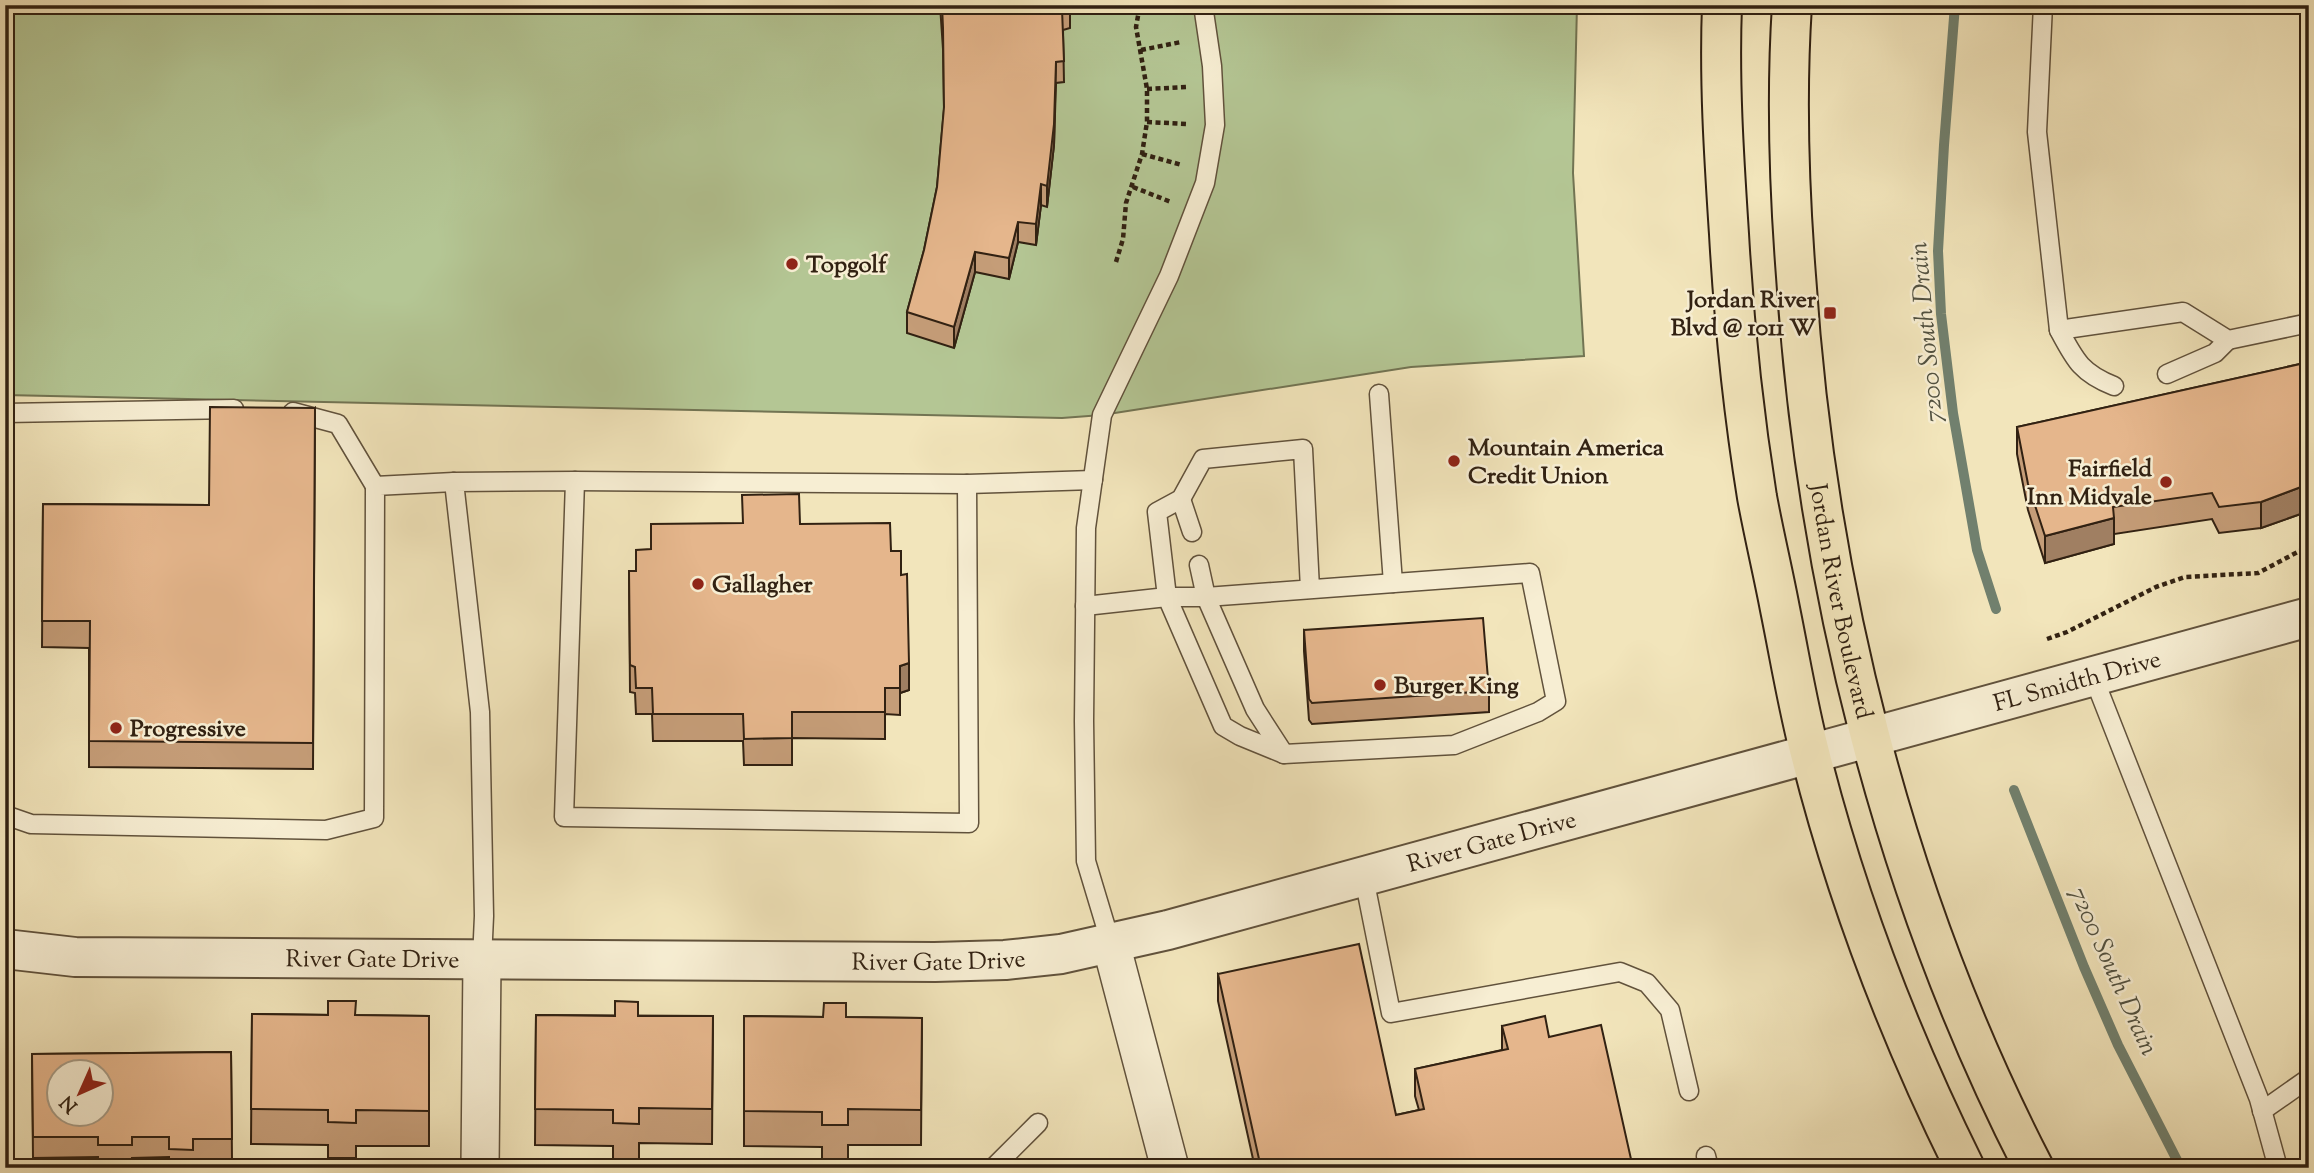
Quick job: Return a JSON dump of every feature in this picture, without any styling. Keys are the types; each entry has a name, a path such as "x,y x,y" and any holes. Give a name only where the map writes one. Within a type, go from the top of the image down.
{"main road":[{"name":"Jordan River Boulevard","path":"1722,5 1720,107 1734,319 1758,497 1842,744 1894,818 1934,937 1980,1053 2034,1168"},
{"name":"Jordan River Boulevard","path":"1792,5 1789,128 1792,219 1805,392 1834,580 1842,744 1839,859 1901,1027 1965,1168"}],"street":[{"name":"FL Smidth Drive","path":"1842,744 2309,617"},
{"name":"River Gate Drive","path":"5,949 75,957 935,962 1032,957 1111,944 1363,878 1842,744"},
{"path":"1111,944 1170,1168"},
{"path":"480,1168 482,960"}],"lane":[{"path":"1111,944 1086,861 1083,721 1086,528 1102,415 1169,276 1205,183 1215,125 1203,5"},
{"path":"2043,5 2037,132 2059,330 2075,360 2094,378 2114,386"},
{"path":"2059,330 2183,313 2228,340"},
{"path":"2167,374 2215,353 2228,340 2309,323"},
{"path":"1379,394 1393,583"},
{"path":"5,413 252,408"},
{"path":"5,815 31,824 327,830 374,818 375,485 338,424 279,408"},
{"path":"1085,606 1167,597 1206,597 1530,573 1556,701 1538,712 1454,745 1284,754 1240,736 1223,726 1167,597 1157,512 1181,499 1203,459 1303,449 1310,589"},
{"path":"375,485 575,481 967,484 1093,480"},
{"path":"575,481 564,817 969,823 967,484"},
{"path":"454,482 480,712 484,916 482,960"},
{"path":"1181,499 1192,532"},
{"path":"1199,565 1206,597 1255,709 1284,754"},
{"path":"2093,676 2262,1111 2278,1168"},
{"path":"1363,878 1391,1013 1619,972 1647,984 1670,1010 1689,1091"},
{"path":"2262,1111 2309,1077"},
{"path":"993,1168 1038,1123"}],"path":[{"path":"1116,262 1123,239 1126,203 1142,154 1147,122 1147,89 1136,27 1140,5"},
{"path":"1141,51 1208,37"},
{"path":"1147,89 1213,86"},
{"path":"1147,122 1215,125"},
{"path":"1142,154 1207,171"},
{"path":"1133,187 1194,210"},
{"path":"2048,639 2156,587 2185,577 2258,573 2309,546"}],"green space":[{"name":"Topgolf","path":"5,5 1577,5 1573,173 1584,356 1411,367 1102,415 1062,418 5,395"}],"building":[{"path":"942,5 1070,7 1062,9 1064,61 1056,62 1054,124 1047,186 1041,184 1036,224 1018,222 1009,258 975,252 954,327 907,312 937,187 944,107"},
{"name":"Fairfield Inn Midvale","path":"2309,362 2309,484 2261,502 2219,507 2212,493 2113,507 2114,518 2045,536 2028,484 2017,427"},
{"path":"210,407 315,408 313,743 89,741 90,621 42,621 43,504 209,505"},
{"path":"799,494 800,524 890,523 891,551 901,551 901,575 907,574 909,663 900,666 900,688 885,688 885,712 792,712 792,738 744,739 743,714 653,714 652,688 636,688 635,667 630,665 629,571 636,571 636,550 651,549 651,524 743,523 742,495"},
{"path":"1483,618 1489,691 1312,703 1309,699 1304,630"},
{"path":"1359,944 1396,1115 1424,1109 1415,1069 1508,1049 1502,1026 1545,1016 1549,1037 1601,1025 1633,1168 1261,1168 1218,974"},
{"path":"328,1001 356,1001 355,1015 429,1016 429,1111 356,1110 356,1123 328,1122 328,1110 251,1109 252,1014 328,1015"},
{"path":"615,1001 638,1002 638,1016 713,1016 712,1109 639,1108 639,1124 613,1123 613,1110 535,1109 536,1015 615,1016"},
{"path":"824,1003 846,1003 846,1017 922,1018 921,1110 848,1109 848,1125 822,1125 822,1112 744,1111 744,1016 823,1017"},
{"path":"231,1052 232,1139 193,1139 193,1150 169,1149 169,1137 132,1137 132,1145 98,1145 98,1137 33,1137 32,1054"}],"waterway":[{"name":"7200 South Drain","path":"1955,5 1938,251 1941,314 1953,413 1977,550 1996,609"},
{"name":"7200 South Drain","path":"2014,790 2118,1045 2181,1168"}],"place":[{"name":"Topgolf","path":"792,264"},
{"name":"Jordan River Blvd @ 1011 W","path":"1830,313"},
{"name":"Mountain America Credit Union","path":"1454,461"},
{"name":"Fairfield Inn Midvale","path":"2166,482"},
{"name":"Gallagher","path":"698,584"},
{"name":"Burger King","path":"1380,685"},
{"name":"Progressive","path":"116,728"}]}
